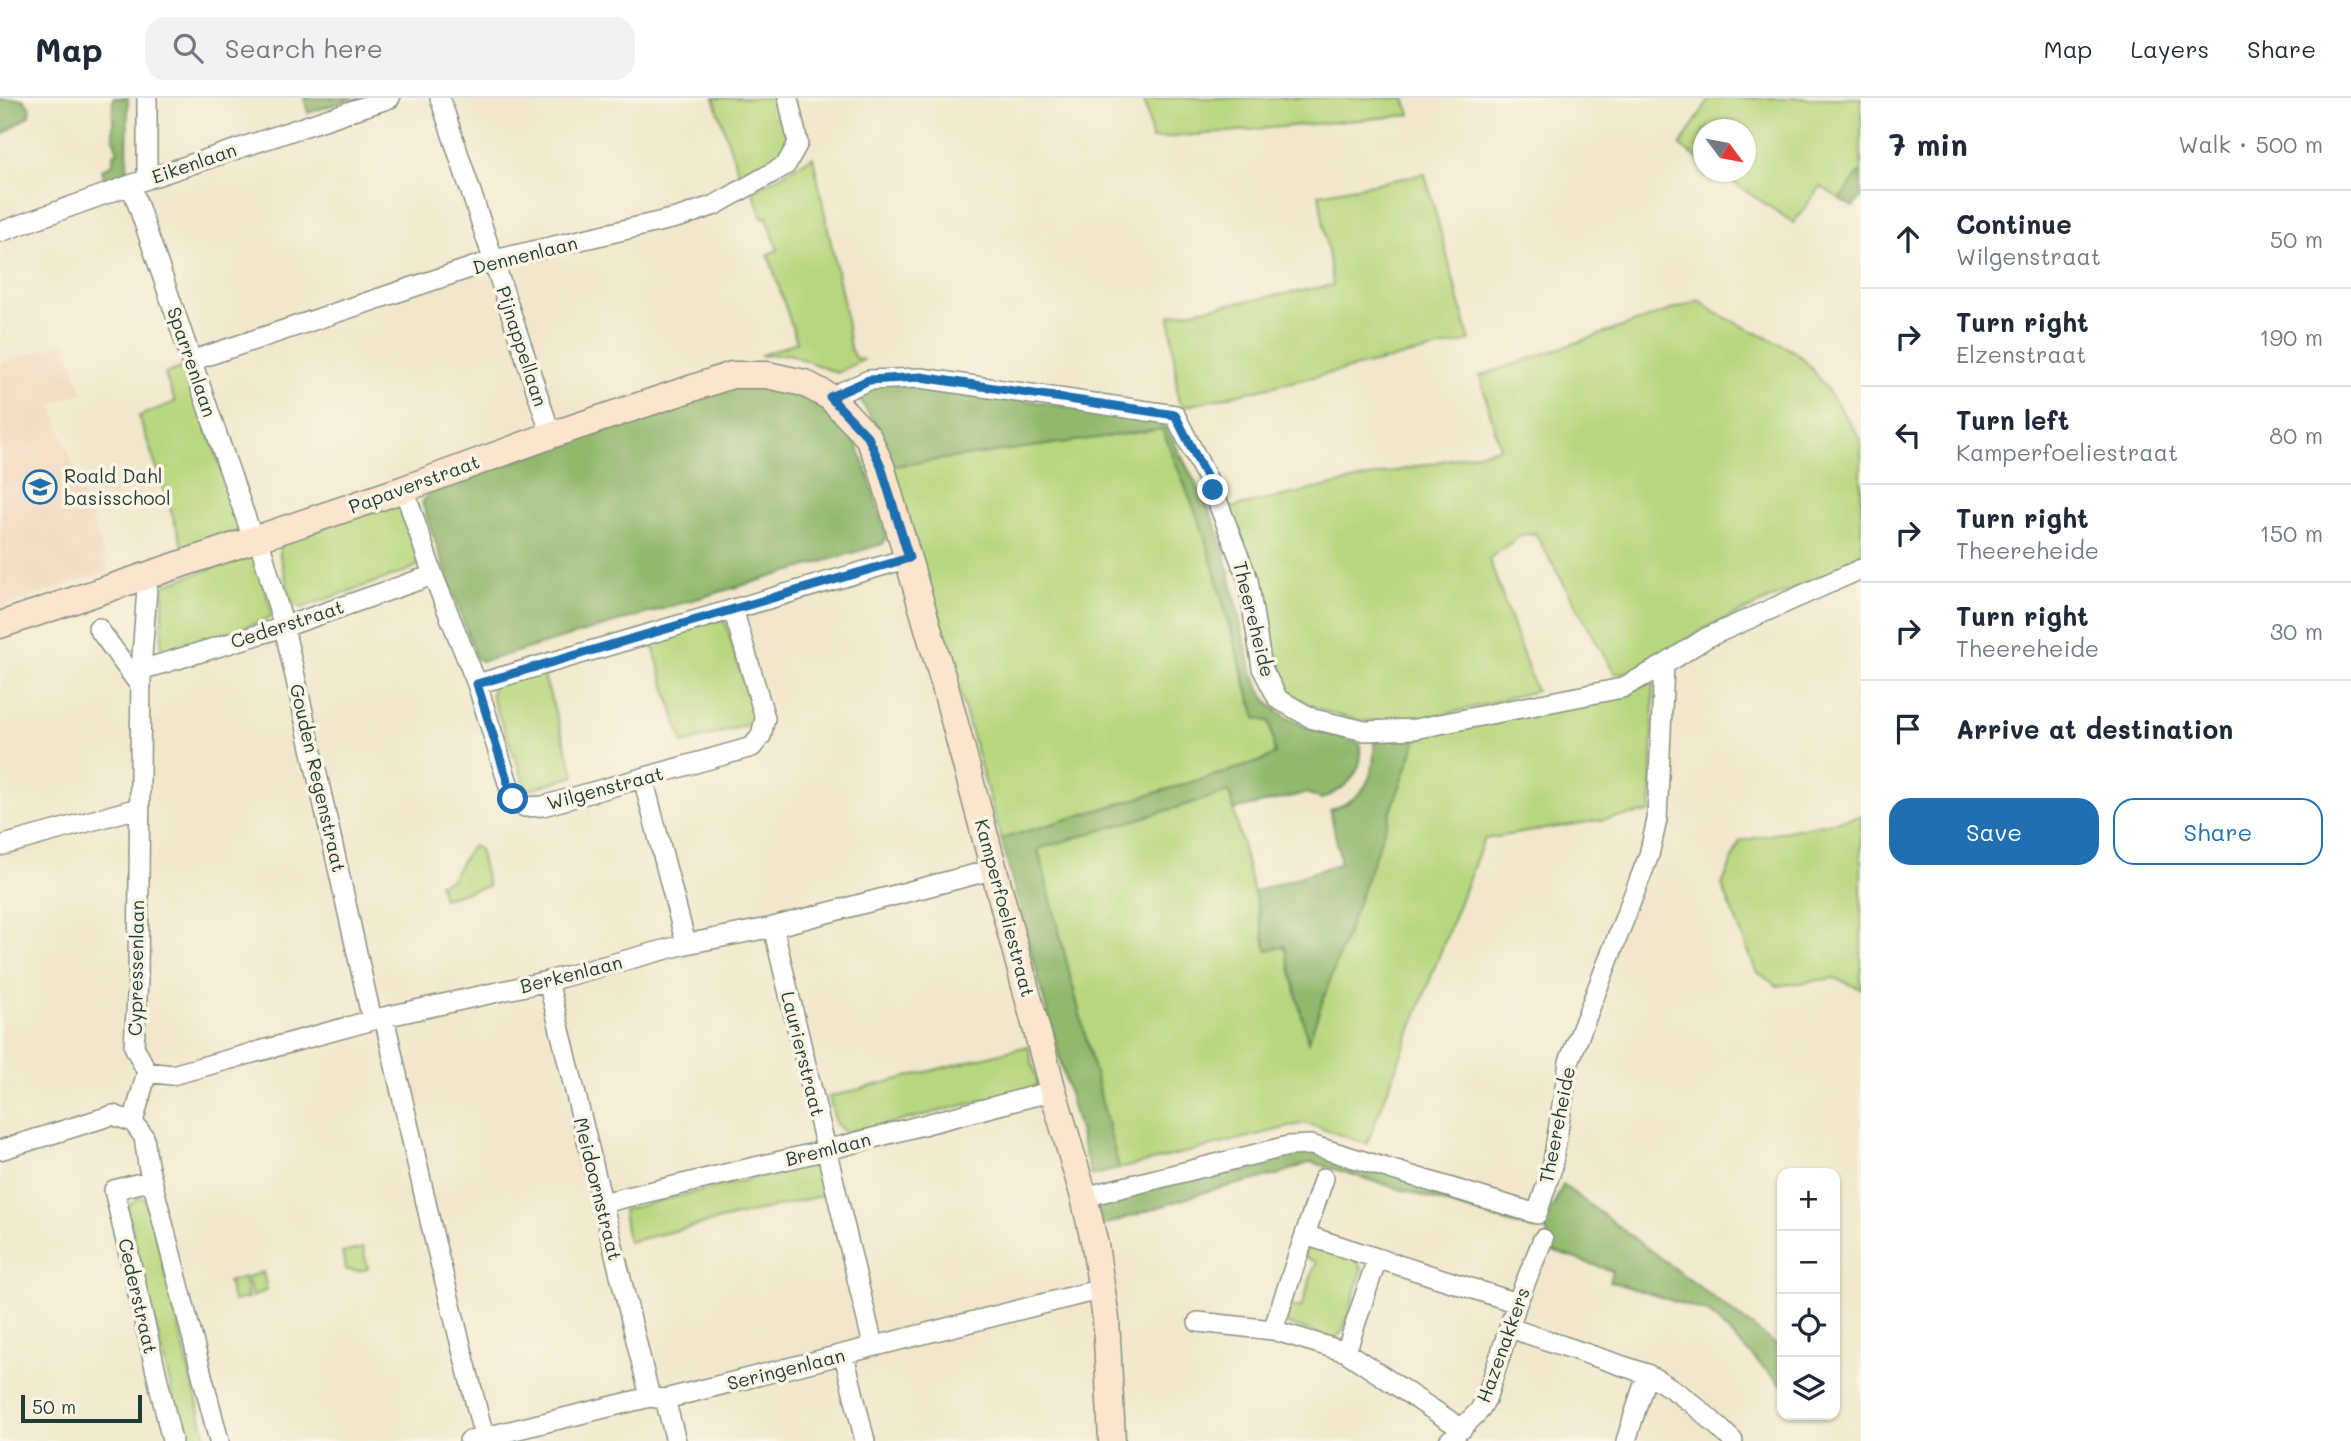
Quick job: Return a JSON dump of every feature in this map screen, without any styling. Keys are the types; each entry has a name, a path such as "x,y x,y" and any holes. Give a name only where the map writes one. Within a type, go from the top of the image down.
{"street":[{"name":"Sparrenlaan","path":"148,98 139,182 191,361 256,538"},
{"name":"Eikenlaan","path":"0,232 139,182 390,98"},
{"name":"Pijnappellaan","path":"440,98 551,435"},
{"name":"Dennenlaan","path":"191,361 494,260 680,217 727,198 786,165 798,143 788,98"},
{"name":"Papaverstraat","path":"0,625 732,375 767,375 804,383 830,397"},
{"name":"Theereheide","path":"830,397 869,380 921,377 1175,415 1213,490 1248,580 1262,668 1278,699 1313,719 1365,731 1415,729 1622,688 1706,638 1861,569"},
{"name":"Kamperfoeliestraat","path":"830,397 868,437 881,466 909,558 1084,1197 1106,1319 1112,1441"},
{"name":"Wilgenstraat","path":"404,489 433,575 477,684 513,799 525,807 543,806 751,747 761,736 765,718 733,609"},
{"name":"Gouden Regenstraat","path":"256,538 284,627 342,879 433,1238 477,1439"},
{"path":"477,684 909,558"},
{"name":"Cypressenlaan","path":"147,1072 134,1046 138,980 141,679 148,575"},
{"name":"Cederstraat","path":"141,679 433,575"},
{"path":"98,628 141,679"},
{"name":"Theereheide","path":"1084,1197 1288,1146 1311,1145 1536,1214 1552,1168 1569,1062 1649,855 1657,820 1664,665"},
{"path":"643,778 686,944"},
{"path":"0,846 138,808"},
{"name":"Berkenlaan","path":"147,1072 172,1075 378,1019 548,981 686,944 773,927 995,869"},
{"name":"Laurierstraat","path":"773,927 873,1345"},
{"name":"Meidoornstraat","path":"548,981 602,1203 658,1398 676,1441"},
{"path":"134,1122 147,1072"},
{"name":"Bremlaan","path":"602,1203 827,1150 1053,1091"},
{"path":"0,1150 113,1115 134,1122 144,1137 152,1180 219,1441"},
{"path":"1273,1330 1324,1178"},
{"name":"Cederstraat","path":"152,1180 114,1190 172,1441"},
{"path":"1305,1235 1517,1303"},
{"name":"Hazenakkers","path":"1455,1435 1479,1411 1486,1399 1517,1303 1543,1239"},
{"path":"1346,1352 1377,1259"},
{"name":"Seringenlaan","path":"477,1439 844,1355 873,1345 1102,1289"},
{"path":"1198,1322 1273,1330 1346,1352 1455,1435"},
{"path":"1510,1328 1647,1374 1699,1407 1733,1441"},
{"path":"844,1355 865,1441"},
{"path":"1626,1441 1647,1374"}],"shaded area":[{"name":"Roald Dahl basisschool","path":"66,342 83,393 52,404 109,571 0,608 0,364"}],"green space":[{"path":"113,98 128,98 127,173 106,183 102,170 113,164 113,154 118,152 113,138"},
{"path":"304,98 353,98 308,113"},
{"path":"714,98 779,98 789,144 787,152 740,178"},
{"path":"1144,98 1405,98 1410,115 1152,139"},
{"path":"1710,98 1861,98 1861,171 1840,199 1820,186 1794,223 1732,182 1756,182 1756,119 1697,119"},
{"path":"0,99 23,99 30,108 30,115 0,136"},
{"path":"1693,125 1693,155 1680,146"},
{"path":"813,157 844,305 850,348 855,358 863,360 837,373 789,354 759,356 797,342 768,254 778,250 767,217 762,218 753,191"},
{"path":"1861,171 1861,197 1853,207 1840,199"},
{"path":"1425,174 1470,341 1182,407 1178,399 1170,315 1333,285 1319,194"},
{"path":"1700,300 1716,313 1792,350 1804,360 1861,439 1861,558 1707,628 1636,670 1615,674 1535,533 1521,535 1489,559 1536,691 1427,718 1372,721 1345,717 1318,708 1300,699 1281,684 1269,658 1248,563 1230,508 1500,448 1480,376"},
{"path":"188,365 241,531 184,550 139,416 175,402 165,374"},
{"path":"878,378 1155,420 1167,429 1207,505 1221,538 1251,669 1263,694 1273,707 1292,720 1314,730 1360,743 1360,763 1357,771 1338,791 1321,799 1306,793 1234,810 1229,792 1038,849 1119,1169 1091,1176 1001,839 1259,762 1275,754 1270,722 1256,718 1203,531 1162,429 893,466 874,422 855,392"},
{"path":"749,383 804,392 839,419 857,445 866,468 886,536 883,544 492,659 481,661 476,658 422,503 430,491 725,388"},
{"path":"1163,429 1203,531 1251,704 1270,722 1275,754 1259,762 1001,839 893,466"},
{"path":"388,505 402,509 420,564 301,608 292,602 280,556 280,543"},
{"path":"250,555 258,561 272,615 265,620 165,655 161,649 164,585"},
{"path":"724,618 756,722 683,744 650,637"},
{"path":"542,670 575,776 527,789 492,698 492,685"},
{"path":"1654,678 1651,812 1484,839 1367,1144 1305,1123 1119,1169 1038,848 1229,791 1267,949 1285,946 1308,1040 1418,736"},
{"path":"1418,736 1308,1042 1285,946 1267,950 1254,892 1341,863 1330,810 1352,800 1366,785 1373,765 1374,741"},
{"path":"1861,816 1861,989 1834,978 1777,986 1756,971 1722,885 1740,841"},
{"path":"472,846 479,849 488,886 443,898 439,883 450,880"},
{"path":"1028,1046 1038,1086 878,1127 845,1132 836,1124 829,1097"},
{"path":"1305,1140 1528,1220 1534,1230 1311,1162 1277,1175 1208,1191 1102,1226 1095,1191"},
{"path":"815,1163 823,1166 829,1194 628,1242 623,1210"},
{"path":"1563,1185 1777,1345 1777,1381 1708,1312 1609,1281 1612,1271 1549,1250 1547,1232 1538,1216 1553,1206"},
{"path":"140,1197 148,1204 207,1441 184,1441 128,1214 127,1207"},
{"path":"1312,1247 1357,1260 1362,1270 1343,1331 1335,1339 1287,1324 1284,1317 1288,1305 1301,1308 1316,1262 1303,1257 1307,1249"},
{"path":"363,1248 368,1269 346,1270 342,1253"},
{"path":"263,1272 267,1290 252,1297 247,1277"},
{"path":"244,1277 248,1298 233,1301 228,1282"}],"place":[{"name":"Roald Dahl basisschool","path":"40,487"}],"route":[{"path":"513,799 477,684 909,558 881,466 868,437 830,397 869,380 921,377 1175,415 1213,490"}]}
